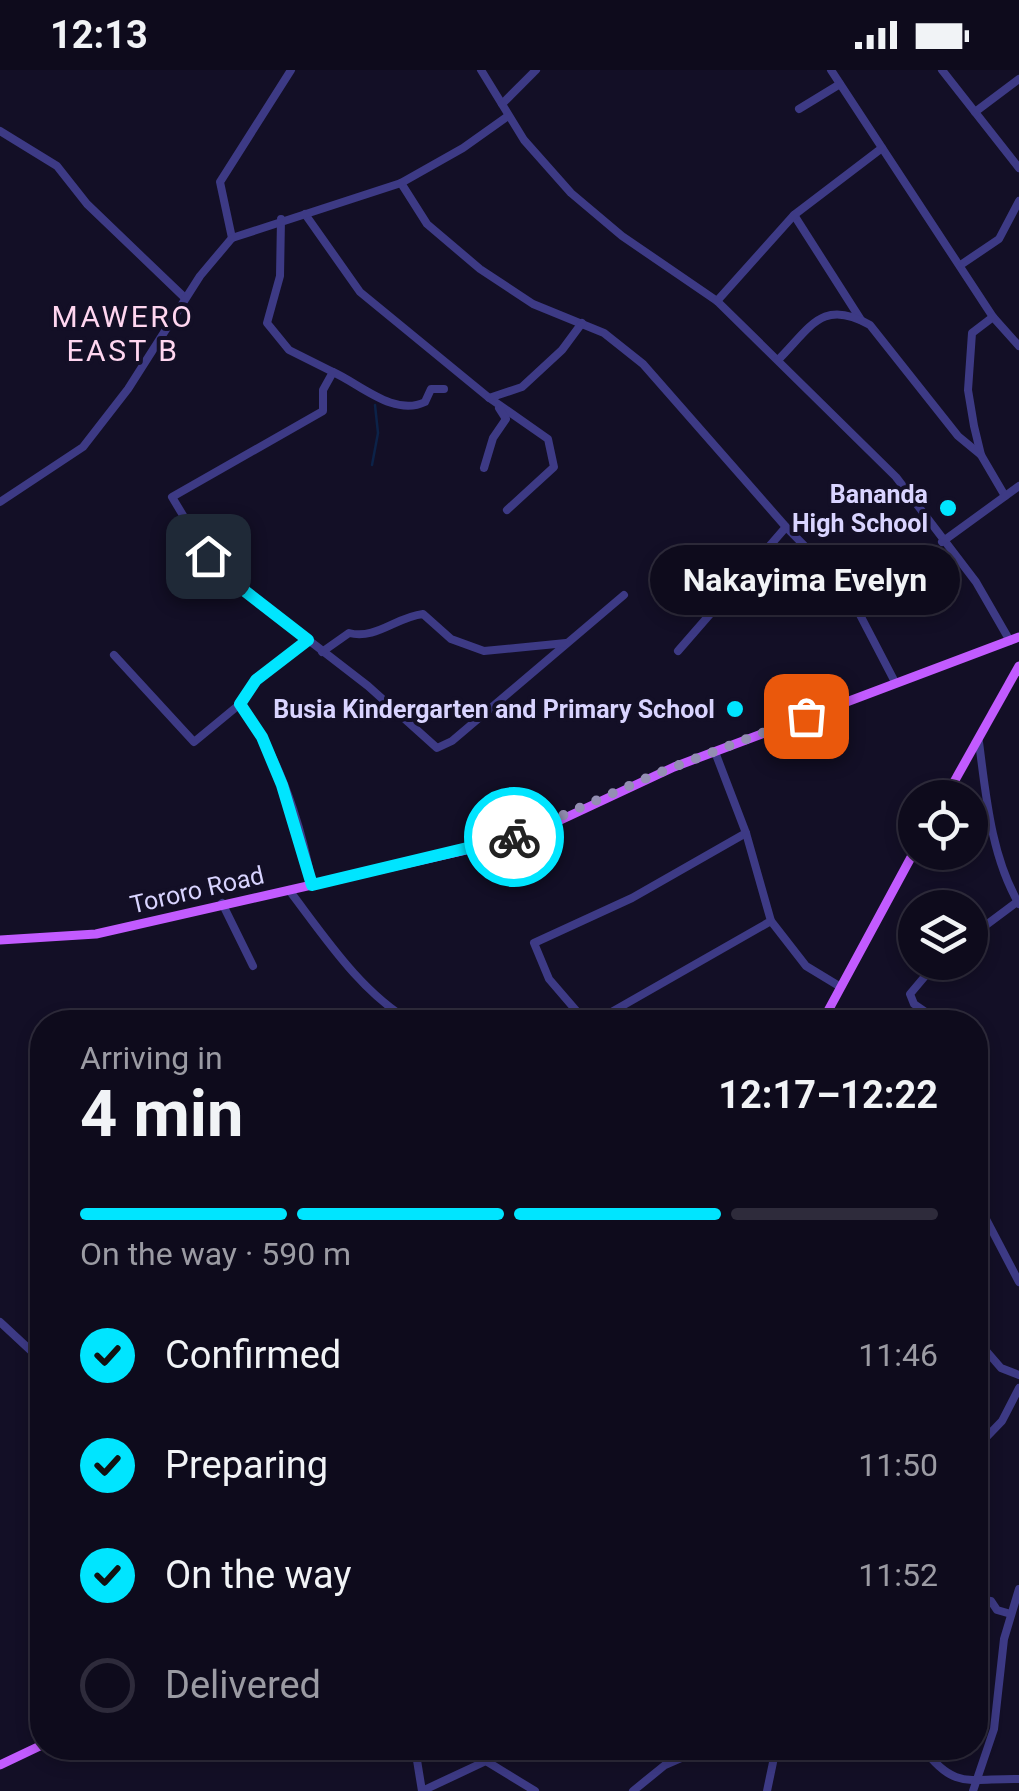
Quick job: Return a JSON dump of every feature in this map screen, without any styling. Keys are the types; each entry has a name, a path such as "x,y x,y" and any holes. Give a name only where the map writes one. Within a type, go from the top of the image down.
{"main road":[{"name":"Tororo Road","path":"0,940 96,934 512,838 715,752 1015,639"},
{"path":"956,780 1019,666"},
{"path":"828,1010 904,870"},
{"path":"0,1765 30,1751"}],"street":[{"path":"232,238 220,182 291,70"},
{"path":"481,70 508,116 570,194 622,236 718,301 896,477 1015,639"},
{"path":"502,104 536,70"},
{"path":"831,70 962,264 993,317 1019,346"},
{"path":"942,70 1019,168"},
{"path":"975,112 1019,79"},
{"path":"799,109 840,84"},
{"path":"0,502 83,446 128,389 185,298 232,238 280,219 401,183 464,148 508,116"},
{"path":"0,130 57,166 87,204 185,298"},
{"path":"718,301 794,214 882,148"},
{"path":"401,183 427,224 480,269 533,304 604,332 643,364 852,597 895,682"},
{"path":"962,264 999,239 1019,202"},
{"path":"305,214 330,255 360,292 488,397 548,439 555,462 507,510"},
{"path":"794,214 862,320"},
{"path":"280,219 280,276 267,323 289,350 373,396 410,408 424,402 431,389 444,389"},
{"path":"778,360 825,314 842,312 862,320 958,436 981,456 1005,496"},
{"path":"981,456 968,390 968,362 974,328 993,317"},
{"path":"488,397 522,387 562,350 582,323"},
{"path":"333,372 323,390 324,410 172,497 214,567 438,748 452,741 624,596"},
{"path":"484,468 493,438 506,418 488,397"},
{"path":"942,542 1019,486"},
{"path":"678,650 786,527"},
{"path":"322,652 349,632 362,636 423,614 451,640 484,651 566,643"},
{"path":"114,654 194,742 240,704 256,680 308,640"},
{"path":"240,704 262,737 282,785 312,885"},
{"path":"979,742 986,804 1004,874 1018,903 988,924"},
{"path":"715,752 746,832 771,922 806,966 840,986"},
{"path":"576,1010 550,979 534,943 632,898 746,832"},
{"path":"289,890 348,965 394,1010"},
{"path":"222,903 252,966"},
{"path":"615,1010 771,922"},
{"path":"922,980 910,994 914,1004 923,1010"},
{"path":"988,1223 1019,1282"},
{"path":"0,1322 30,1350"},
{"path":"988,1353 1001,1368 1019,1375"},
{"path":"988,1436 1002,1421 1019,1388"},
{"path":"988,1746 994,1729 1000,1661 1019,1589"},
{"path":"988,1600 998,1610 1011,1614"},
{"path":"417,1760 422,1791 486,1760 535,1791"},
{"path":"633,1791 674,1760"},
{"path":"767,1791 773,1760"},
{"path":"932,1760 942,1773 962,1780 1019,1779"},
{"path":"972,1791 983,1760"}],"waterway":[{"path":"372,465 378,433 375,405"}],"way so far":[{"path":"514,837 552,824 656,774 806,716"}],"place":[{"name":"Bananda High School","path":"948,508"},
{"name":"Busia Kindergarten and Primary School","path":"735,709"},
{"name":"Nakayima Evelyn","path":"806,716"}],"district":[{"name":"MAWERO EAST B","path":"123,333"}],"route":[{"path":"208,556 214,567 308,640 256,680 240,704 262,737 290,805 312,885 514,837"}]}
